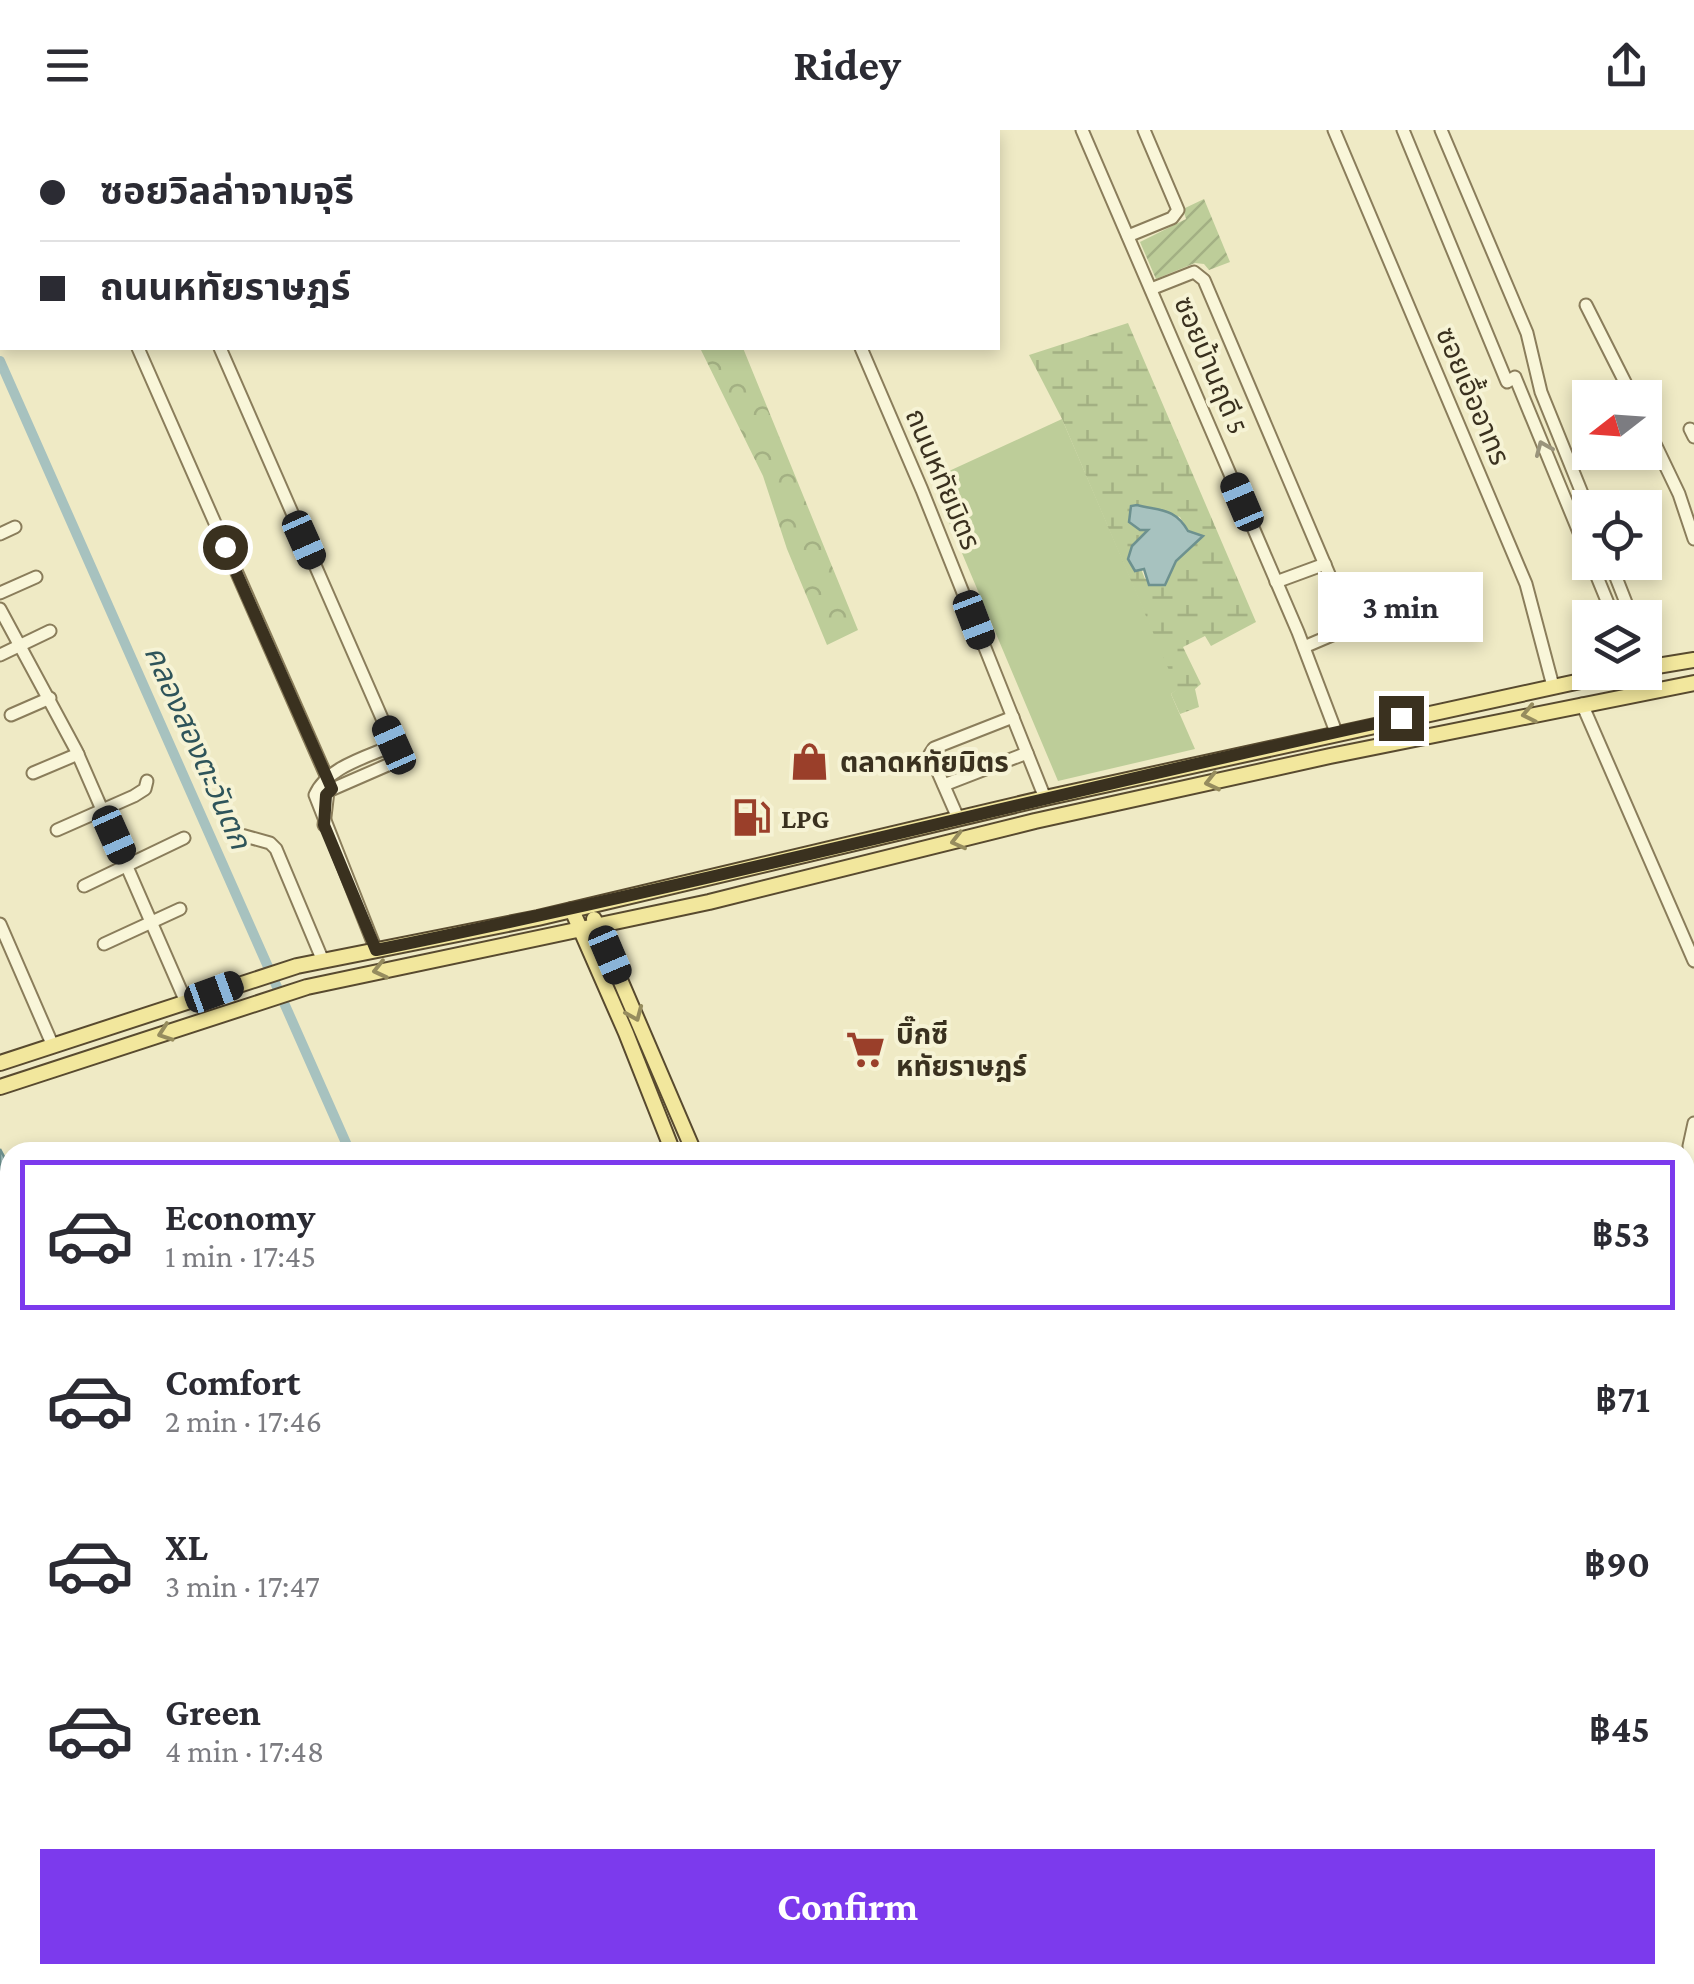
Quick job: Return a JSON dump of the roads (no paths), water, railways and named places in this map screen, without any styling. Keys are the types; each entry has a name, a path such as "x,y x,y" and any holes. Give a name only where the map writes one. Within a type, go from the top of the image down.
{"main road":[{"path":"1662,663 1694,660"},
{"path":"0,1063 297,966 591,906 1045,798 1572,682"},
{"path":"0,1088 307,987 624,920 1052,817 1694,683"},
{"path":"1045,798 1052,817"},
{"path":"591,906 690,1142"},
{"path":"572,910 669,1142"},
{"path":"610,955 615,931 624,920"},
{"path":"562,932 591,952"}],"street":[{"name":"ซอยบ้านฤดี 5","path":"1082,130 1304,647 1336,732"},
{"path":"1128,236 1172,218 1178,210 1144,130"},
{"name":"ซอยเอื้ออาทร","path":"1334,130 1526,584 1553,686"},
{"path":"1402,130 1507,382 1515,377 1572,516"},
{"path":"1441,130 1527,334 1541,392 1580,490"},
{"path":"1151,289 1194,272 1204,280 1351,626"},
{"path":"1586,305 1624,380"},
{"path":"139,350 329,784 324,825 376,950"},
{"path":"221,350 394,745 396,755 390,764 329,784"},
{"name":"ถนนหทัยมิตร","path":"862,350 1045,798"},
{"path":"1522,400 1533,391 1541,392"},
{"path":"1662,458 1694,540"},
{"path":"1566,502 1572,499"},
{"path":"0,534 15,528"},
{"path":"1276,582 1326,564"},
{"path":"0,593 36,577"},
{"path":"0,609 78,754 186,1002"},
{"path":"1304,647 1372,618"},
{"path":"0,655 50,631"},
{"path":"11,715 50,698"},
{"path":"1582,704 1694,961"},
{"path":"958,818 930,754 934,748 1013,717"},
{"path":"944,785 1027,753"},
{"path":"33,773 78,754"},
{"path":"57,830 134,796 145,789 148,781"},
{"path":"234,832 270,843 276,849 323,960"},
{"path":"84,886 184,838"},
{"path":"104,944 180,909"},
{"path":"0,924 52,1046"}],"water":[{"path":"1131,506 1172,514 1188,531 1203,536 1176,561 1165,585 1149,585 1144,569 1135,571 1128,559 1132,546 1148,530 1140,530 1129,522"}],"waterway":[{"name":"คลองสองตะวันตก","path":"0,361 346,1142"}],"place":[{"name":"ตลาดหทัยมิตร","path":"810,762"},
{"name":"LPG","path":"751,818"},
{"name":"บิ๊กซี หทัยราษฎร์","path":"866,1050"}]}
